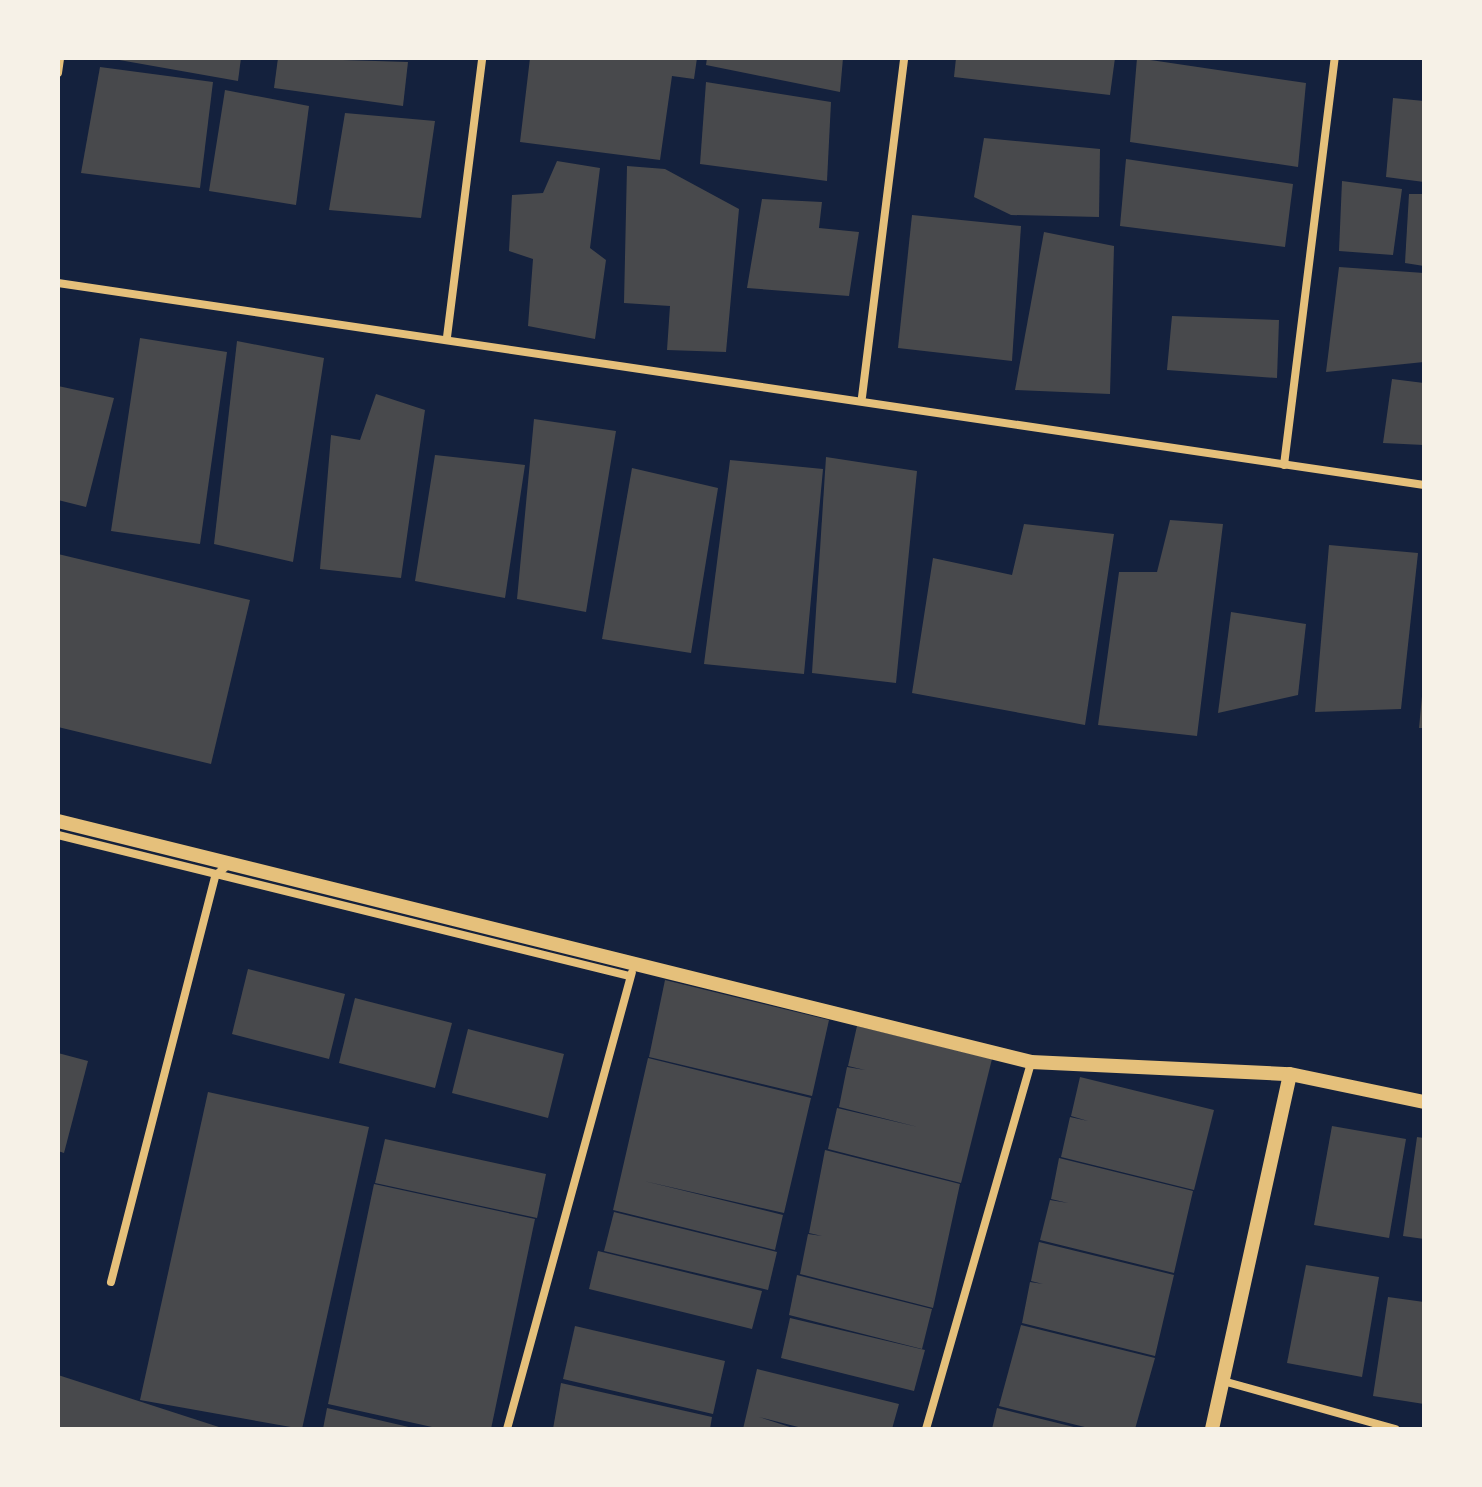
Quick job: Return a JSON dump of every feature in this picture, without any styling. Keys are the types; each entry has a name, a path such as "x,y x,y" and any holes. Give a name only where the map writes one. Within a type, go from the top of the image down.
{"street":[{"path":"58,73 60,58"},
{"path":"447,337 482,58"},
{"path":"862,397 904,58"},
{"path":"1284,465 1335,58"},
{"path":"58,283 862,397 1424,485"},
{"path":"58,821 230,863 634,972"},
{"path":"58,835 215,876 1031,1062 1290,1074 1424,1102"},
{"path":"111,1282 215,876 230,863"},
{"path":"507,1429 634,972"},
{"path":"926,1429 1031,1062"},
{"path":"1212,1429 1290,1074"},
{"path":"1223,1381 1395,1429"}],"building":[{"path":"108,58 241,58 238,81"},
{"path":"278,58 408,62 403,106 274,88"},
{"path":"530,58 697,58 694,79 672,76 660,160 520,142"},
{"path":"707,58 843,58 840,92 706,65"},
{"path":"956,58 1115,58 1110,95 954,77"},
{"path":"1137,58 1306,83 1298,167 1130,142"},
{"path":"100,67 213,82 200,188 81,173"},
{"path":"706,82 831,102 827,181 700,164"},
{"path":"225,90 309,106 296,205 209,191"},
{"path":"1393,98 1424,101 1424,182 1386,177"},
{"path":"345,113 435,121 421,218 329,210"},
{"path":"984,138 1100,149 1099,217 1011,215 974,197"},
{"path":"1126,159 1293,184 1285,247 1120,226"},
{"path":"557,161 600,168 590,248 606,260 595,339 528,326 533,259 509,251 512,195 543,193"},
{"path":"627,166 665,169 739,209 726,352 667,350 670,306 624,303"},
{"path":"1342,181 1402,189 1393,255 1339,251"},
{"path":"1409,194 1424,194 1424,266 1405,263"},
{"path":"762,199 822,202 819,228 859,232 849,296 747,288"},
{"path":"912,215 1021,226 1012,361 898,348"},
{"path":"1044,232 1114,246 1110,394 1015,390"},
{"path":"1339,267 1424,273 1424,362 1326,372"},
{"path":"1172,316 1279,320 1277,378 1167,370"},
{"path":"140,338 227,352 200,544 111,531"},
{"path":"237,341 324,358 293,562 214,544"},
{"path":"1392,379 1424,383 1424,445 1383,443"},
{"path":"58,386 114,398 86,507 58,500"},
{"path":"376,394 425,410 401,578 320,569 331,435 360,440"},
{"path":"534,419 616,431 586,612 517,599"},
{"path":"435,455 525,465 505,598 415,581"},
{"path":"826,457 917,471 896,683 812,673"},
{"path":"730,460 823,469 804,674 704,664"},
{"path":"632,468 718,488 691,653 602,639"},
{"path":"1170,520 1223,524 1197,736 1098,725 1119,572 1157,572"},
{"path":"1024,524 1114,534 1085,725 912,693 933,558 1012,575"},
{"path":"1329,545 1418,553 1401,709 1315,712"},
{"path":"58,554 250,600 211,764 58,727"},
{"path":"1231,612 1306,624 1298,695 1218,713"},
{"path":"1422,696 1424,728 1419,728"},
{"path":"248,969 345,994 329,1059 232,1034"},
{"path":"665,980 829,1020 812,1096 649,1057"},
{"path":"355,998 452,1023 435,1088 339,1063"},
{"path":"857,1026 992,1059 961,1183 828,1149 837,1108 918,1127 839,1107 847,1067 865,1070 848,1066"},
{"path":"468,1029 564,1054 548,1118 452,1093"},
{"path":"58,1053 88,1061 64,1153 58,1151"},
{"path":"648,1058 811,1098 784,1213 644,1181 783,1215 775,1250 613,1210"},
{"path":"1080,1077 1214,1110 1194,1190 1061,1157 1070,1117 1088,1121 1071,1116"},
{"path":"208,1092 369,1127 302,1429 140,1400"},
{"path":"1332,1126 1406,1139 1389,1238 1314,1225"},
{"path":"1417,1137 1424,1138 1424,1239 1403,1236"},
{"path":"385,1139 546,1174 537,1218 375,1183"},
{"path":"825,1150 960,1184 933,1308 800,1274 808,1234 822,1236 809,1233"},
{"path":"1059,1158 1193,1191 1174,1273 1040,1240 1050,1200 1068,1203 1051,1199"},
{"path":"374,1184 535,1219 491,1429 441,1429 328,1404"},
{"path":"614,1212 777,1252 768,1290 604,1251"},
{"path":"1039,1242 1174,1275 1155,1356 1022,1323 1030,1282 1043,1284 1031,1281"},
{"path":"598,1251 762,1291 752,1329 589,1289"},
{"path":"1306,1265 1379,1277 1362,1377 1287,1363"},
{"path":"797,1275 932,1309 922,1349 789,1315"},
{"path":"1388,1297 1424,1302 1424,1404 1373,1396"},
{"path":"790,1318 925,1350 914,1391 781,1358"},
{"path":"1021,1325 1155,1358 1135,1429 1093,1429 999,1406"},
{"path":"575,1326 725,1361 713,1414 563,1379"},
{"path":"757,1369 899,1404 892,1429 806,1429 759,1417 796,1429 743,1429"},
{"path":"58,1375 222,1428 222,1429 58,1429"},
{"path":"561,1383 712,1417 710,1429 553,1429"},
{"path":"327,1408 413,1428 413,1429 323,1429"},
{"path":"997,1408 1078,1428 1078,1429 992,1429"}]}
